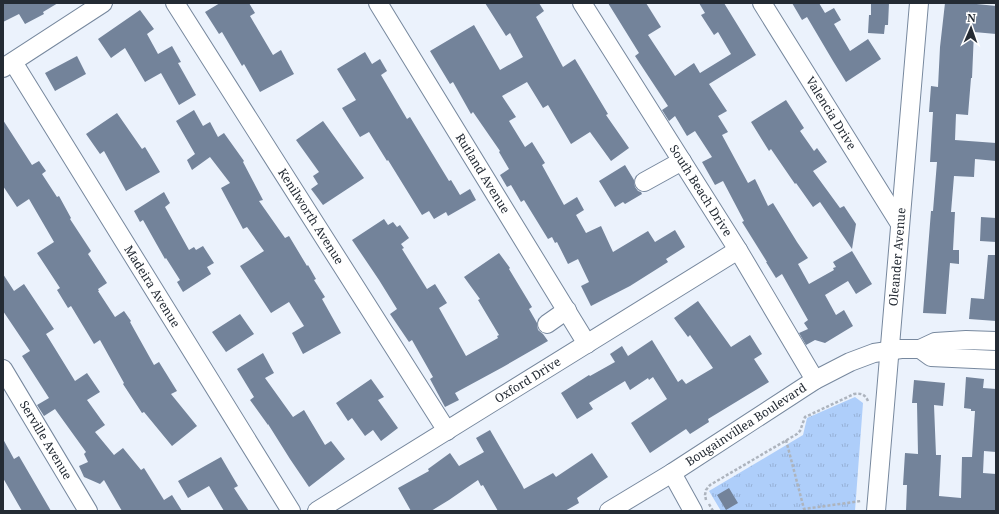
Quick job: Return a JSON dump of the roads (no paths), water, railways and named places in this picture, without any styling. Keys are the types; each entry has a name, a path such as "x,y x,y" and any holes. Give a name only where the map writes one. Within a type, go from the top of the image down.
{"street":[{"path":"8,65 103,3"},
{"name":"Kenilworth Avenue","path":"175,3 447,430"},
{"name":"Rutland Avenue","path":"378,3 587,344"},
{"name":"South Beach Drive","path":"582,3 738,250 815,380"},
{"name":"Valencia Drive","path":"762,3 900,224"},
{"name":"Oleander Avenue","path":"868,508 890,350 919,3"},
{"name":"Madeira Avenue","path":"8,65 291,511"},
{"path":"644,182 682,161"},
{"name":"Oxford Drive","path":"317,511 738,250"},
{"path":"547,324 567,310"},
{"path":"996,341 966,340 935,342 920,349 931,357 996,360"},
{"name":"Bougainvillea Boulevard","path":"608,511 672,473 815,380 874,353 901,349 920,349"},
{"name":"Serville Avenue","path":"3,369 88,511"},
{"path":"672,473 693,511"}]}
